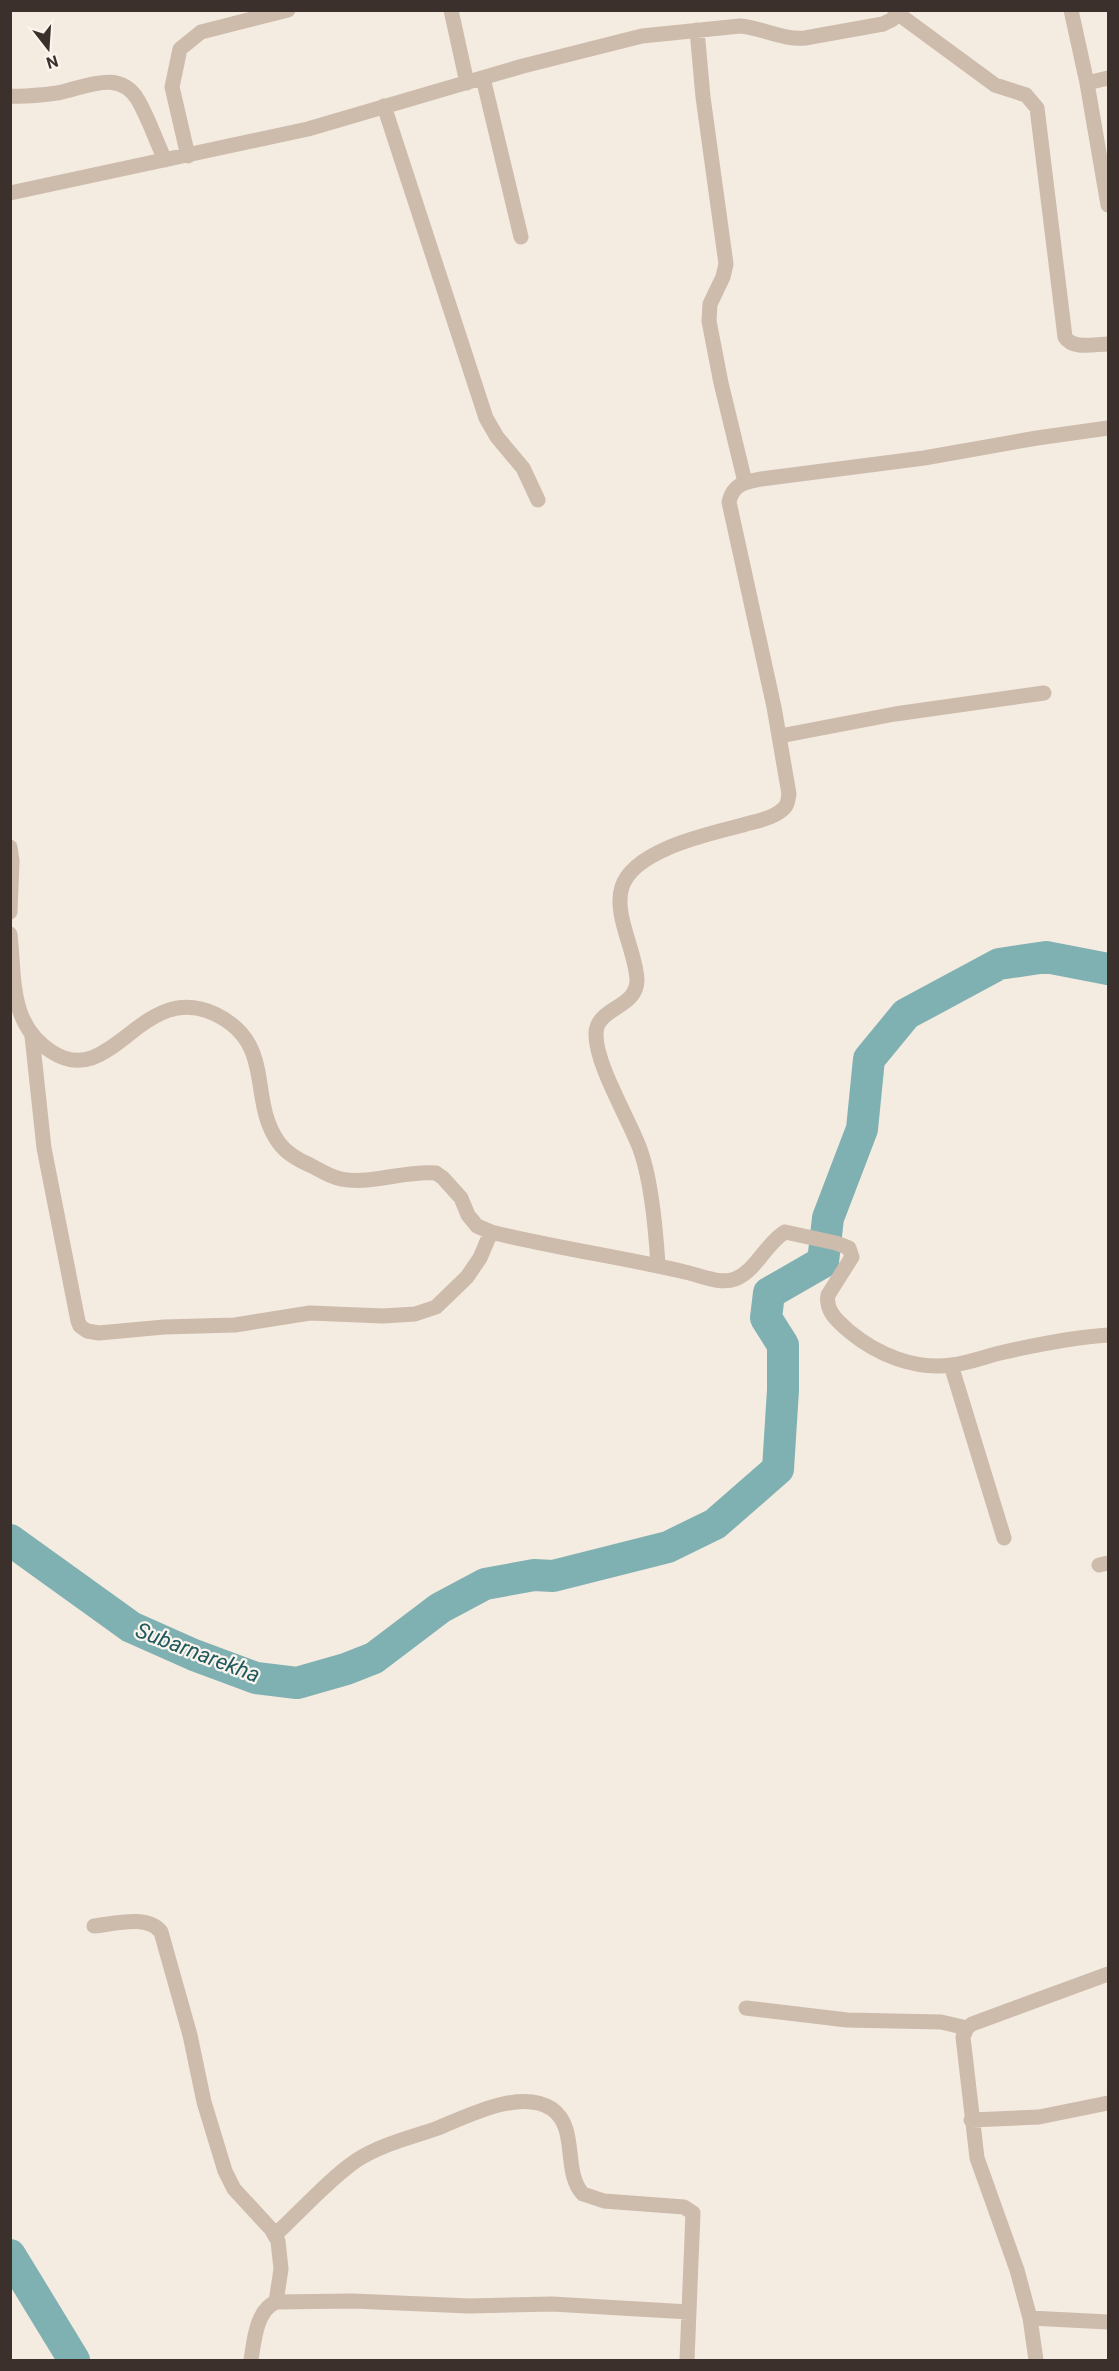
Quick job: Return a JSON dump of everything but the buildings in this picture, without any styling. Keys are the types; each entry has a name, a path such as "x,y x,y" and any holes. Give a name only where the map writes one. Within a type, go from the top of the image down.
{"street":[{"path":"188,156 172,87 180,49 201,32 288,10"},
{"path":"450,10 467,83"},
{"path":"1071,10 1087,83 1108,205"},
{"path":"10,193 308,129 483,78 642,36 754,27 781,37 805,39 883,24 893,19 897,12 995,85 1032,99 1040,117 1065,337 1067,341 1078,345 1108,344"},
{"path":"697,30 703,97 726,264 723,277 710,304 709,321 721,383 746,482"},
{"path":"483,78 521,237"},
{"path":"1087,83 1108,78"},
{"path":"10,96 26,97 59,92 103,81 117,82 130,90 138,100 165,160"},
{"path":"384,106 486,418 497,437 523,468 538,500"},
{"path":"658,1265 649,1193 640,1149 601,1058 595,1033 597,1024 602,1018 625,1003 636,989 636,970 620,901 622,887 628,875 642,862 661,850 778,813 788,801 789,784 729,502 731,493 736,487 746,482 924,458 1108,428"},
{"path":"780,736 895,714 1044,693"},
{"path":"10,847 12,861 10,912"},
{"path":"10,934 19,1012 32,1036 44,1148 50,1180 78,1320 80,1326 87,1331 99,1333 164,1327 235,1325 310,1314 383,1316 415,1314 436,1307 468,1277 480,1258 491,1232"},
{"path":"32,1036 62,1059 87,1061 121,1041 145,1022 171,1008 195,1006 234,1026 247,1041 256,1059 270,1127 286,1151 300,1161 339,1179 360,1181 436,1173 461,1198 468,1215 477,1226 491,1232 658,1265 715,1280 737,1278 749,1269 782,1233 788,1232 836,1243 849,1248 852,1257 828,1295 827,1301 832,1315 851,1332 888,1356 913,1363 951,1365 1002,1353 1108,1335"},
{"path":"951,1365 1004,1538"},
{"path":"94,1926 144,1922 156,1925 161,1932 190,2035 204,2102 225,2171 234,2189 276,2235 281,2270 276,2302"},
{"path":"746,2008 846,2020 941,2022 967,2028 1108,1974"},
{"path":"967,2028 963,2037 977,2158 1017,2270 1030,2318 1036,2361"},
{"path":"276,2235 331,2181 357,2160 379,2148 482,2109 527,2102 540,2104 551,2108 560,2116 570,2148 577,2184 583,2194 604,2201 684,2207 693,2213 687,2361"},
{"path":"971,2120 1039,2117 1108,2103"},
{"path":"251,2361 258,2325 267,2307 276,2302 353,2301 469,2306 552,2304 688,2312"},
{"path":"1030,2318 1108,2322"}],"waterway":[{"name":"Subarnarekha","path":"10,1540 131,1627 194,1655 256,1678 297,1683 346,1669 374,1658 440,1608 485,1584 534,1575 553,1576 668,1547 715,1524 778,1469 783,1390 783,1345 766,1318 769,1293 823,1262 828,1218 862,1129 869,1059 906,1014 999,964 1046,957 1108,969"},
{"name":"Subarnarekha","path":"10,2255 74,2360"}]}
